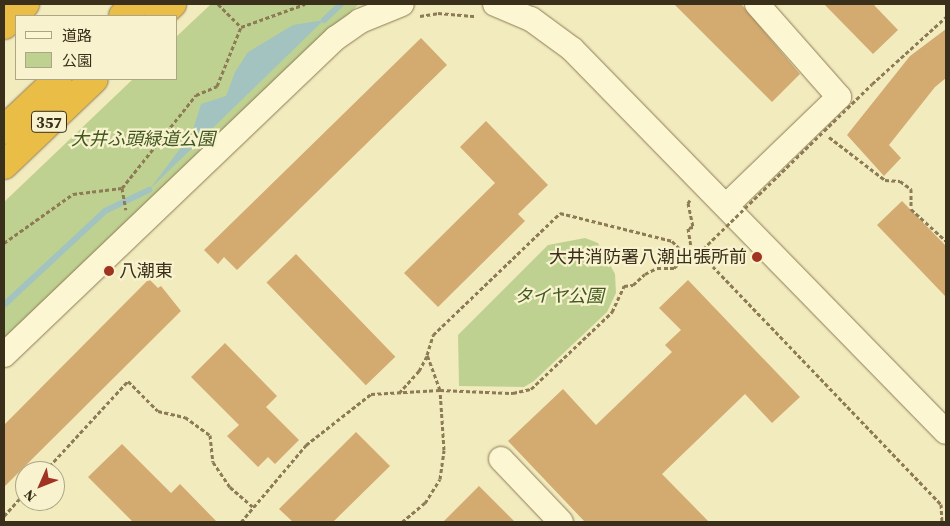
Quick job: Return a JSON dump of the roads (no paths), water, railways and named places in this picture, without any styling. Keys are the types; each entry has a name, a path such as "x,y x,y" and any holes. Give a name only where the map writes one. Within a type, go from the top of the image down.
{"highway":[{"path":"4,17 19,4"},
{"path":"4,25 25,4"},
{"path":"124,15 136,4"},
{"path":"160,15 172,4"},
{"path":"4,130 57,80"},
{"name":"357","path":"4,165 93,80"}],"street":[{"path":"726,206 839,97 757,4"},
{"path":"503,9 572,49 946,432"},
{"path":"4,355 336,38 374,14 408,11"},
{"path":"501,458 555,520"}],"water":[{"path":"324,20 149,190 192,133 201,104 226,96 235,72 248,52 293,25"}],"waterway":[{"path":"324,20 341,4"},
{"path":"4,305 105,211 149,190"}],"place":[{"name":"大井消防署八潮出張所前","path":"757,257"},
{"name":"八潮東","path":"109,271"}],"park label":[{"name":"大井ふ頭緑道公園","path":"143,139"},
{"name":"タイヤ公園","path":"559,296"}]}
